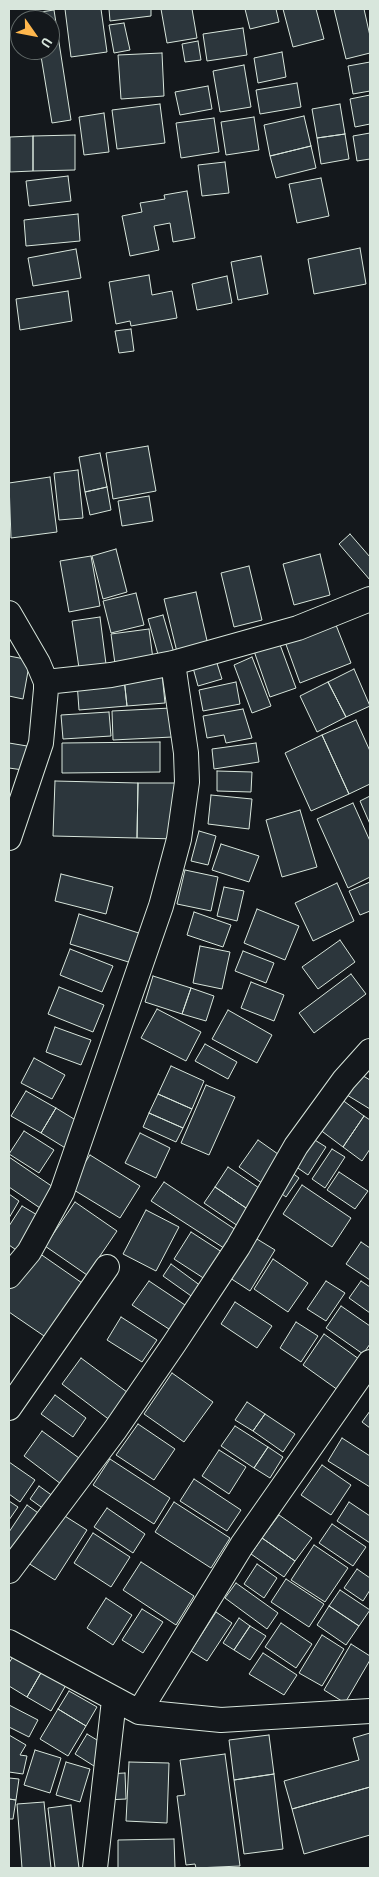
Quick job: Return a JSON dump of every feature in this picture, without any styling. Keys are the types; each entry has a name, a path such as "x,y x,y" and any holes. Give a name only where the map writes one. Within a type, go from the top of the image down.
{"street":[{"path":"46,682 111,675 173,662 298,628 370,600"},
{"path":"9,613 27,641 46,682 41,743 9,838"},
{"path":"9,1276 29,1252 62,1192 161,906 179,840 186,782 186,753 173,662"},
{"path":"9,1571 115,1430 238,1247 296,1146 344,1080 370,1051"},
{"path":"9,1408 107,1267"},
{"path":"138,1712 242,1545 370,1362"},
{"path":"9,1642 138,1712 221,1720 370,1711"},
{"path":"95,1868 114,1700"}],"building":[{"path":"65,9 101,9 107,52 71,57"},
{"path":"109,9 151,9 151,16 110,21"},
{"path":"161,9 192,9 197,38 167,43"},
{"path":"245,9 276,9 279,22 250,29"},
{"path":"283,9 316,9 324,39 293,47"},
{"path":"334,9 364,9 370,36 370,53 346,59"},
{"path":"124,23 130,50 114,53 109,25"},
{"path":"243,28 247,55 207,61 203,34"},
{"path":"198,41 201,60 185,62 182,44"},
{"path":"60,49 71,120 52,123 42,60 60,60"},
{"path":"282,52 286,77 258,83 254,58"},
{"path":"162,53 164,96 121,99 118,55"},
{"path":"370,62 370,91 353,94 348,66"},
{"path":"244,65 251,107 220,112 213,71"},
{"path":"297,83 301,107 260,114 256,90"},
{"path":"208,86 212,109 180,115 175,92"},
{"path":"370,95 370,124 355,127 350,99"},
{"path":"160,104 165,143 117,149 112,110"},
{"path":"340,104 345,134 317,138 312,109"},
{"path":"104,113 109,152 84,155 79,117"},
{"path":"304,116 311,146 270,156 264,125"},
{"path":"254,117 259,150 226,155 221,122"},
{"path":"214,118 219,152 181,158 176,123"},
{"path":"370,133 370,159 357,161 353,136"},
{"path":"345,134 349,159 321,164 317,138"},
{"path":"75,135 75,170 33,171 33,136"},
{"path":"33,136 33,171 10,172 10,137"},
{"path":"311,146 316,168 276,178 270,156"},
{"path":"225,162 229,193 202,196 198,165"},
{"path":"68,176 71,201 29,206 26,181"},
{"path":"321,178 329,216 297,223 289,184"},
{"path":"187,191 195,238 173,242 170,223 154,226 159,250 130,256 122,216 142,212 140,203 165,199 164,195"},
{"path":"78,214 80,241 26,246 24,220"},
{"path":"360,248 366,284 314,294 308,259"},
{"path":"76,249 81,278 33,286 28,258"},
{"path":"261,256 268,294 238,300 231,262"},
{"path":"149,275 152,295 172,291 177,318 131,326 130,321 116,324 109,282"},
{"path":"227,276 232,303 197,310 192,284"},
{"path":"68,291 72,321 20,330 16,299"},
{"path":"131,329 134,351 119,353 115,331"},
{"path":"148,446 156,491 113,499 106,453"},
{"path":"100,453 107,487 85,492 79,457"},
{"path":"78,470 83,518 59,520 54,473"},
{"path":"50,477 57,532 11,538 9,483"},
{"path":"107,487 111,510 90,515 85,492"},
{"path":"149,496 153,521 122,526 118,501"},
{"path":"350,534 370,557 370,580 339,544"},
{"path":"116,549 127,592 103,599 92,556"},
{"path":"320,554 330,595 294,605 283,564"},
{"path":"91,556 100,606 69,612 60,561"},
{"path":"249,566 262,620 234,627 221,573"},
{"path":"196,592 208,645 177,652 164,599"},
{"path":"136,593 144,625 111,633 103,601"},
{"path":"163,615 174,653 159,658 148,619"},
{"path":"100,617 106,664 79,668 72,621"},
{"path":"334,620 351,663 300,683 284,639"},
{"path":"149,629 153,659 115,664 111,634"},
{"path":"279,642 296,688 270,697 254,651"},
{"path":"9,656 30,660 23,699 9,696"},
{"path":"215,657 222,679 198,686 192,664"},
{"path":"252,657 271,706 252,713 234,665"},
{"path":"354,669 370,706 346,717 328,682"},
{"path":"162,674 165,703 127,706 124,678"},
{"path":"124,678 127,706 79,710 77,682"},
{"path":"236,682 240,704 203,711 199,690"},
{"path":"328,682 346,717 317,732 300,696"},
{"path":"171,708 172,737 113,740 112,711"},
{"path":"243,709 252,738 226,743 224,735 207,738 203,716"},
{"path":"109,712 111,736 63,739 61,715"},
{"path":"356,720 370,751 370,784 349,794 322,735"},
{"path":"322,735 349,794 311,811 285,753"},
{"path":"160,742 160,772 62,773 62,743"},
{"path":"9,743 27,746 23,770 9,768"},
{"path":"256,743 259,762 214,769 212,749"},
{"path":"217,771 252,772 251,792 217,791"},
{"path":"55,781 138,783 137,838 53,836"},
{"path":"138,783 179,783 177,839 137,838"},
{"path":"211,795 252,799 249,829 208,824"},
{"path":"370,796 370,824 360,801"},
{"path":"353,803 370,841 370,877 348,888 317,819"},
{"path":"300,810 317,867 282,877 266,820"},
{"path":"199,831 216,836 208,865 191,861"},
{"path":"221,844 259,856 249,882 212,870"},
{"path":"185,870 218,877 211,911 177,904"},
{"path":"61,874 113,887 106,914 55,901"},
{"path":"370,882 370,911 360,915 349,891"},
{"path":"337,883 354,921 313,941 295,903"},
{"path":"224,887 244,891 237,921 217,916"},
{"path":"257,909 299,926 285,960 244,943"},
{"path":"194,912 231,925 223,947 187,935"},
{"path":"79,914 145,935 135,964 70,944"},
{"path":"340,940 355,962 318,989 302,967"},
{"path":"200,946 230,952 222,989 193,983"},
{"path":"70,949 113,966 102,992 60,975"},
{"path":"243,951 274,963 266,983 235,971"},
{"path":"351,974 366,994 314,1033 299,1013"},
{"path":"153,976 191,988 182,1014 145,1002"},
{"path":"251,982 284,995 274,1021 241,1008"},
{"path":"59,987 104,1005 93,1032 48,1014"},
{"path":"191,988 214,996 206,1021 182,1014"},
{"path":"157,1009 201,1032 186,1061 141,1038"},
{"path":"228,1010 272,1035 257,1063 212,1039"},
{"path":"55,1027 91,1040 81,1065 46,1052"},
{"path":"205,1044 237,1062 228,1079 195,1061"},
{"path":"34,1058 65,1075 52,1099 21,1083"},
{"path":"171,1066 204,1081 192,1109 158,1094"},
{"path":"360,1074 370,1080 370,1109 347,1095"},
{"path":"206,1085 235,1097 209,1155 181,1143"},
{"path":"26,1091 56,1108 41,1133 11,1116"},
{"path":"158,1094 192,1109 183,1128 149,1113"},
{"path":"341,1099 364,1116 343,1147 319,1129"},
{"path":"56,1108 82,1124 67,1149 41,1133"},
{"path":"149,1113 183,1128 176,1142 143,1127"},
{"path":"364,1116 370,1120 370,1149 362,1161 343,1147"},
{"path":"24,1131 54,1150 39,1173 9,1154"},
{"path":"140,1133 170,1148 156,1178 125,1163"},
{"path":"310,1137 326,1147 308,1175 292,1164"},
{"path":"258,1140 285,1159 266,1186 239,1167"},
{"path":"332,1149 345,1157 325,1188 312,1179"},
{"path":"90,1155 140,1186 120,1218 69,1187"},
{"path":"9,1157 53,1187 40,1208 9,1187"},
{"path":"228,1167 265,1192 252,1212 215,1187"},
{"path":"287,1169 299,1178 286,1197 274,1188"},
{"path":"339,1172 368,1191 355,1209 327,1190"},
{"path":"164,1182 239,1232 227,1250 151,1201"},
{"path":"302,1185 351,1218 332,1247 283,1214"},
{"path":"215,1187 252,1212 241,1228 204,1203"},
{"path":"9,1194 19,1201 9,1218"},
{"path":"75,1202 117,1231 87,1275 45,1246"},
{"path":"22,1206 44,1219 22,1254 9,1245 9,1226"},
{"path":"146,1210 179,1227 156,1271 123,1254"},
{"path":"191,1232 225,1254 208,1281 174,1259"},
{"path":"252,1236 275,1250 250,1291 227,1276"},
{"path":"361,1242 370,1248 370,1280 346,1264"},
{"path":"36,1251 85,1285 47,1338 9,1312 9,1290"},
{"path":"273,1259 308,1283 288,1312 254,1289"},
{"path":"171,1264 201,1286 194,1298 163,1276"},
{"path":"149,1281 191,1309 175,1333 132,1305"},
{"path":"326,1281 345,1293 326,1321 307,1309"},
{"path":"361,1281 370,1287 370,1313 349,1298"},
{"path":"235,1302 272,1326 257,1348 221,1324"},
{"path":"341,1306 370,1326 370,1344 363,1354 326,1328"},
{"path":"121,1317 157,1340 142,1362 107,1340"},
{"path":"296,1322 318,1336 301,1362 280,1348"},
{"path":"324,1334 359,1359 338,1390 303,1365"},
{"path":"81,1358 135,1398 115,1424 62,1384"},
{"path":"172,1373 213,1402 184,1442 144,1414"},
{"path":"55,1395 86,1418 73,1437 41,1414"},
{"path":"247,1402 265,1414 253,1431 235,1420"},
{"path":"370,1411 370,1428 362,1422"},
{"path":"265,1414 295,1434 283,1452 253,1431"},
{"path":"138,1424 175,1449 154,1480 116,1455"},
{"path":"235,1426 268,1447 254,1468 221,1446"},
{"path":"42,1431 79,1458 61,1484 24,1456"},
{"path":"342,1438 370,1456 370,1487 328,1461"},
{"path":"268,1447 283,1457 270,1478 254,1468"},
{"path":"219,1450 246,1467 229,1494 202,1476"},
{"path":"110,1459 170,1498 154,1524 93,1485"},
{"path":"9,1462 35,1480 20,1502 9,1494"},
{"path":"322,1465 351,1485 331,1515 301,1495"},
{"path":"194,1479 241,1510 227,1531 180,1501"},
{"path":"39,1486 57,1499 48,1512 30,1499"},
{"path":"9,1501 18,1507 9,1520"},
{"path":"174,1502 230,1538 211,1568 155,1532"},
{"path":"349,1502 370,1516 370,1543 337,1521"},
{"path":"27,1505 41,1515 9,1554 9,1532"},
{"path":"107,1508 145,1534 133,1553 94,1527"},
{"path":"60,1513 87,1530 55,1580 28,1563"},
{"path":"279,1515 312,1538 295,1561 262,1538"},
{"path":"332,1524 366,1547 353,1566 319,1543"},
{"path":"93,1533 130,1557 111,1587 74,1563"},
{"path":"262,1538 295,1561 284,1577 251,1554"},
{"path":"314,1545 348,1568 325,1602 291,1580"},
{"path":"141,1562 194,1596 176,1625 123,1590"},
{"path":"257,1564 277,1578 264,1598 244,1584"},
{"path":"357,1569 370,1578 370,1590 363,1601 344,1588"},
{"path":"286,1579 324,1604 309,1627 271,1602"},
{"path":"236,1583 278,1613 267,1629 225,1598"},
{"path":"340,1590 370,1610 359,1626 329,1606"},
{"path":"106,1598 132,1615 113,1645 87,1628"},
{"path":"329,1606 359,1626 346,1645 317,1625"},
{"path":"142,1609 163,1622 143,1653 122,1640"},
{"path":"216,1612 232,1623 207,1661 191,1651"},
{"path":"239,1618 250,1626 234,1650 223,1643"},
{"path":"281,1623 312,1644 296,1668 265,1647"},
{"path":"250,1626 266,1636 250,1660 234,1650"},
{"path":"322,1635 344,1649 322,1686 299,1673"},
{"path":"351,1644 370,1656 370,1660 345,1703 324,1690"},
{"path":"263,1653 297,1675 284,1695 249,1674"},
{"path":"14,1655 42,1671 27,1697 9,1686 9,1663"},
{"path":"42,1671 66,1685 51,1711 27,1697"},
{"path":"69,1691 97,1707 86,1726 58,1709"},
{"path":"9,1705 38,1720 29,1737 9,1727"},
{"path":"58,1709 86,1726 68,1756 40,1739"},
{"path":"370,1733 370,1787 292,1809 284,1781 359,1760 353,1738"},
{"path":"87,1734 107,1746 94,1766 75,1754"},
{"path":"9,1735 26,1745 20,1755 27,1756 23,1774 9,1772"},
{"path":"269,1735 274,1774 234,1780 229,1740"},
{"path":"35,1750 61,1758 50,1793 24,1785"},
{"path":"225,1754 240,1866 196,1868 195,1864 186,1865 177,1796 185,1795 180,1760"},
{"path":"66,1762 90,1769 80,1802 56,1795"},
{"path":"129,1762 169,1763 167,1823 126,1821"},
{"path":"125,1773 126,1799 106,1800 105,1774"},
{"path":"274,1774 283,1849 244,1854 234,1780"},
{"path":"9,1778 19,1779 16,1800 9,1799"},
{"path":"370,1787 370,1835 304,1854 292,1809"},
{"path":"9,1799 16,1800 13,1819 9,1819"},
{"path":"44,1802 51,1868 22,1868 17,1804"},
{"path":"71,1805 79,1868 55,1868 48,1808"},
{"path":"174,1839 175,1868 118,1868 118,1840"}]}
